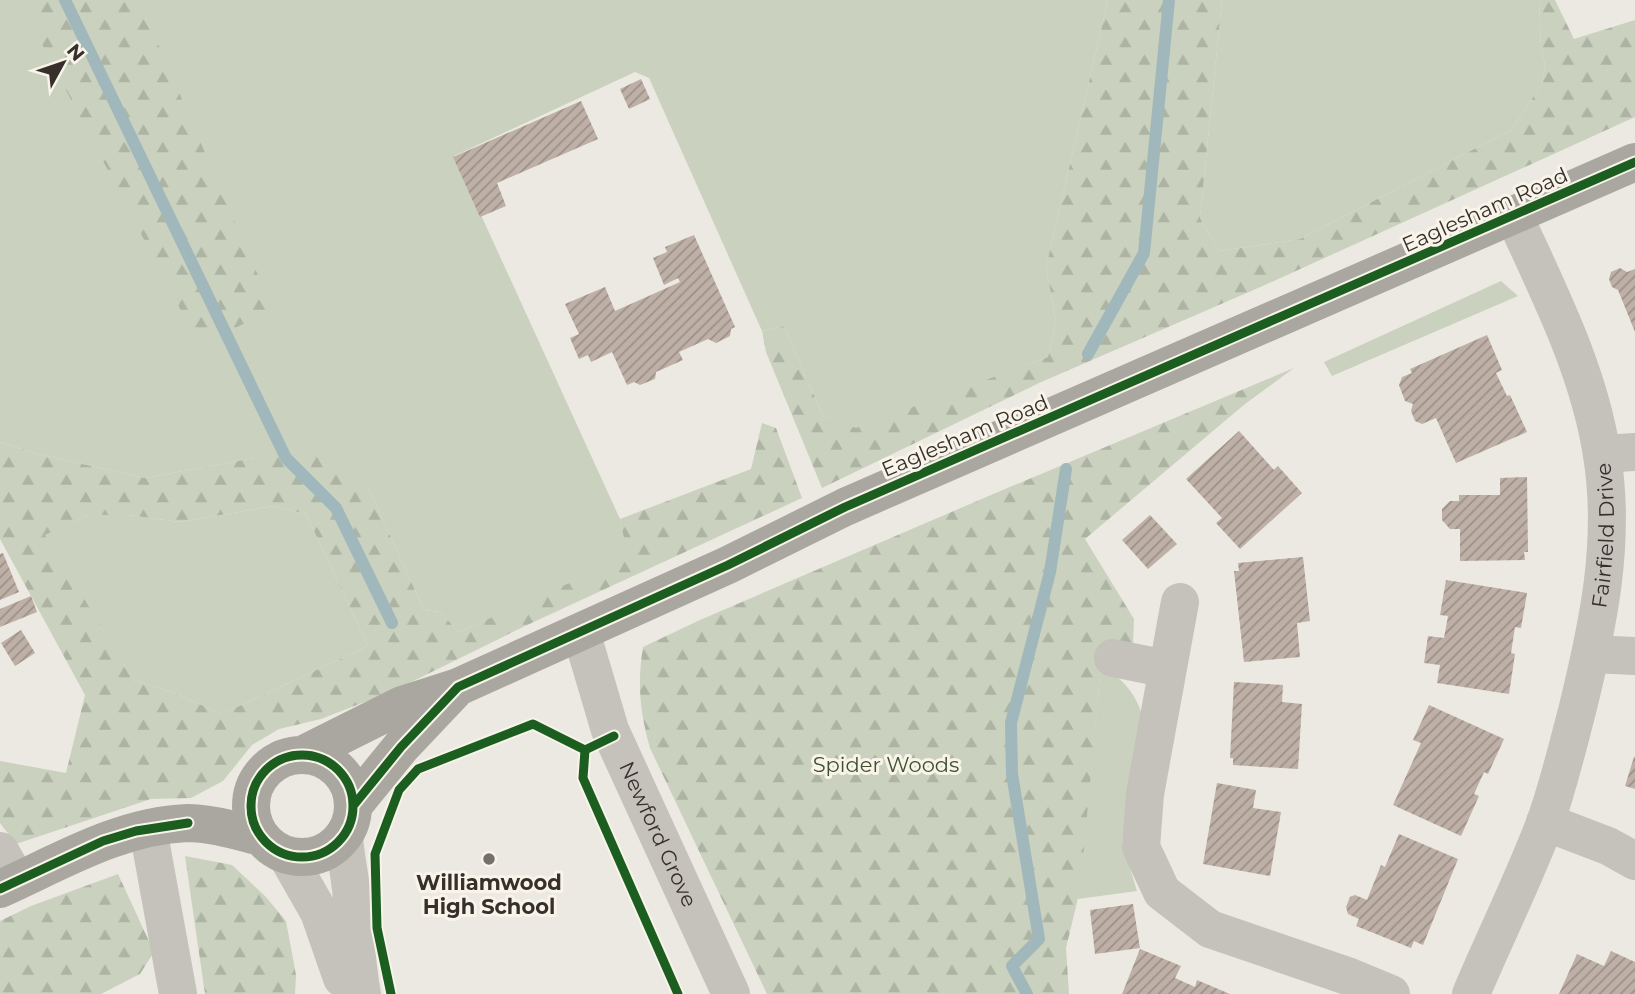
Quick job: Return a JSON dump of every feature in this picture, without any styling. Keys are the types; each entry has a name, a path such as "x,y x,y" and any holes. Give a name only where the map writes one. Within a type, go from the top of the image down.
{"main road":[{"name":"Eaglesham Road","path":"302,755 402,705 457,687 582,632 728,565 845,507 1635,162"},
{"name":"Eaglesham Road","path":"349,821 401,747 457,687"},
{"path":"188,823 213,826 303,858 319,855 333,847 349,821 347,783 332,765 318,757 286,757 272,764 260,776 253,790 250,807 253,822 274,847"},
{"path":"6,874 103,841 148,829 188,823 228,806 253,790"}],"street":[{"name":"Fairfield Drive","path":"1471,994 1545,822 1569,744 1603,596 1608,529 1619,453 1587,390 1567,333 1514,216"},
{"path":"1180,602 1145,794 1141,847 1162,892 1210,929 1350,977 1391,994"},
{"name":"Newford Grove","path":"582,632 610,730 732,994"},
{"path":"1591,654 1635,656"},
{"path":"1113,658 1167,669"},
{"path":"349,821 345,861 352,899 362,994"},
{"path":"1545,822 1608,846 1635,861"},
{"path":"148,829 178,994"},
{"path":"274,847 319,912 330,940 344,994"}],"green space":[{"path":"0,0 1108,0 1046,267 1056,321 1048,357 856,429 823,416 784,326 762,331 649,78 635,72 454,156 620,519 629,557 459,632 440,612 424,610 368,487 254,458 145,478 38,454 0,442"},
{"path":"19,0 139,0 273,310 199,345"},
{"path":"1108,0 1222,0 1200,218 1219,251 1300,239 1511,130 1542,84 1545,66 1541,46 1539,0 1555,0 1574,39 1635,20 1635,117 1265,285 1039,383 822,488 766,352 762,331 784,326 823,416 856,428 1048,357 1056,321 1046,267"},
{"path":"1222,0 1539,0 1541,46 1545,66 1542,84 1511,130 1300,239 1219,251 1200,218"},
{"path":"1501,281 1518,296 1332,376 1324,362"},
{"name":"Spider Woods","path":"1294,368 1245,404 1085,539 1134,619 1133,645 1101,666 1080,890 1066,948 1069,994 767,994 650,748 640,698 643,647 998,492"},
{"path":"762,423 776,428 802,498 525,626 393,691 321,719 279,729 252,745 223,781 191,798 151,799 16,844 0,823 0,761 66,773 85,695 0,539 0,442 38,454 145,478 254,458 329,455 368,487 424,610 440,612 459,632 628,557 620,519 751,469","holes":["273,506 306,514 368,646 222,714 174,693 134,680 45,535 88,515 128,515 180,522"]},
{"path":"273,506 306,514 368,646 222,714 174,693 134,680 44,535 88,515 128,515 180,522"},
{"path":"1101,666 1128,688 1137,701 1143,718 1122,842 1137,891 1078,899"},
{"path":"185,856 232,865 265,896 286,921 296,975 295,994 205,994"},
{"path":"118,874 154,952 140,974 101,994 0,994 0,921 31,906"}],"building":[{"path":"641,79 650,99 629,109 620,89"},
{"path":"581,101 598,139 497,183 506,206 480,217 453,157"},
{"path":"694,235 735,327 731,329 730,336 716,343 708,339 679,352 683,360 656,372 655,379 640,385 634,382 627,385 612,352 591,362 588,355 579,359 570,338 579,334 565,304 605,287 615,311 680,282 678,278 664,285 653,258 667,252 665,247"},
{"path":"1620,268 1627,272 1635,269 1635,332 1618,290 1612,287 1609,279 1611,272"},
{"path":"1487,335 1502,370 1496,373 1507,396 1510,395 1527,432 1456,463 1436,418 1422,424 1415,421 1411,411 1413,404 1405,401 1399,385 1402,377 1412,373 1410,369"},
{"path":"1239,431 1274,470 1278,466 1302,493 1240,549 1216,523 1222,518 1186,479"},
{"path":"1527,477 1528,552 1524,552 1525,560 1460,561 1460,529 1450,529 1442,520 1442,509 1450,501 1459,501 1459,495 1500,495 1500,478"},
{"path":"1150,515 1177,544 1148,569 1122,540"},
{"path":"3,553 19,592 0,600 0,554"},
{"path":"1303,557 1310,621 1297,623 1300,657 1244,662 1234,571 1239,571 1238,563"},
{"path":"1446,580 1527,593 1521,628 1515,627 1511,653 1515,654 1509,694 1437,683 1440,665 1424,663 1428,636 1444,638 1448,616 1440,615"},
{"path":"31,596 37,612 0,627 0,609"},
{"path":"21,630 35,653 15,666 1,643"},
{"path":"1234,682 1283,685 1282,702 1302,704 1298,769 1233,765 1233,758 1230,758"},
{"path":"1429,705 1504,739 1488,774 1484,772 1474,794 1479,796 1461,836 1393,805 1421,743 1413,740"},
{"path":"1635,757 1635,789 1625,786"},
{"path":"1217,783 1256,790 1253,808 1281,812 1270,876 1203,864"},
{"path":"1399,834 1458,859 1423,945 1414,941 1411,948 1356,926 1359,919 1348,914 1346,907 1350,897 1355,895 1367,900 1381,865 1385,867"},
{"path":"1133,904 1140,948 1095,954 1090,910"},
{"path":"1140,949 1181,966 1175,978 1195,987 1197,980 1230,994 1122,994"},
{"path":"1611,951 1635,962 1635,994 1559,994 1577,954 1604,966"}],"waterway":[{"path":"65,0 286,458 336,508 392,623"},
{"path":"1088,354 1144,253 1169,0"},
{"path":"1027,994 1012,966 1039,939 1012,774 1011,723 1050,572 1066,469"}],"cycle path":[{"path":"353,806 401,747 458,687 728,565 845,507 1635,162"},
{"path":"391,994 377,928 375,854 399,790 418,769 533,724 585,750"},
{"path":"614,736 585,750 583,778 678,994"},
{"path":"302,755 322,759 338,770 349,786 353,806 349,826 338,842 322,853 302,857 282,853 266,842 255,826 251,806 255,786 266,770 282,759 302,755"},
{"path":"0,889 103,841 136,831 188,823"}],"place":[{"name":"Williamwood High School","path":"489,859"}]}
